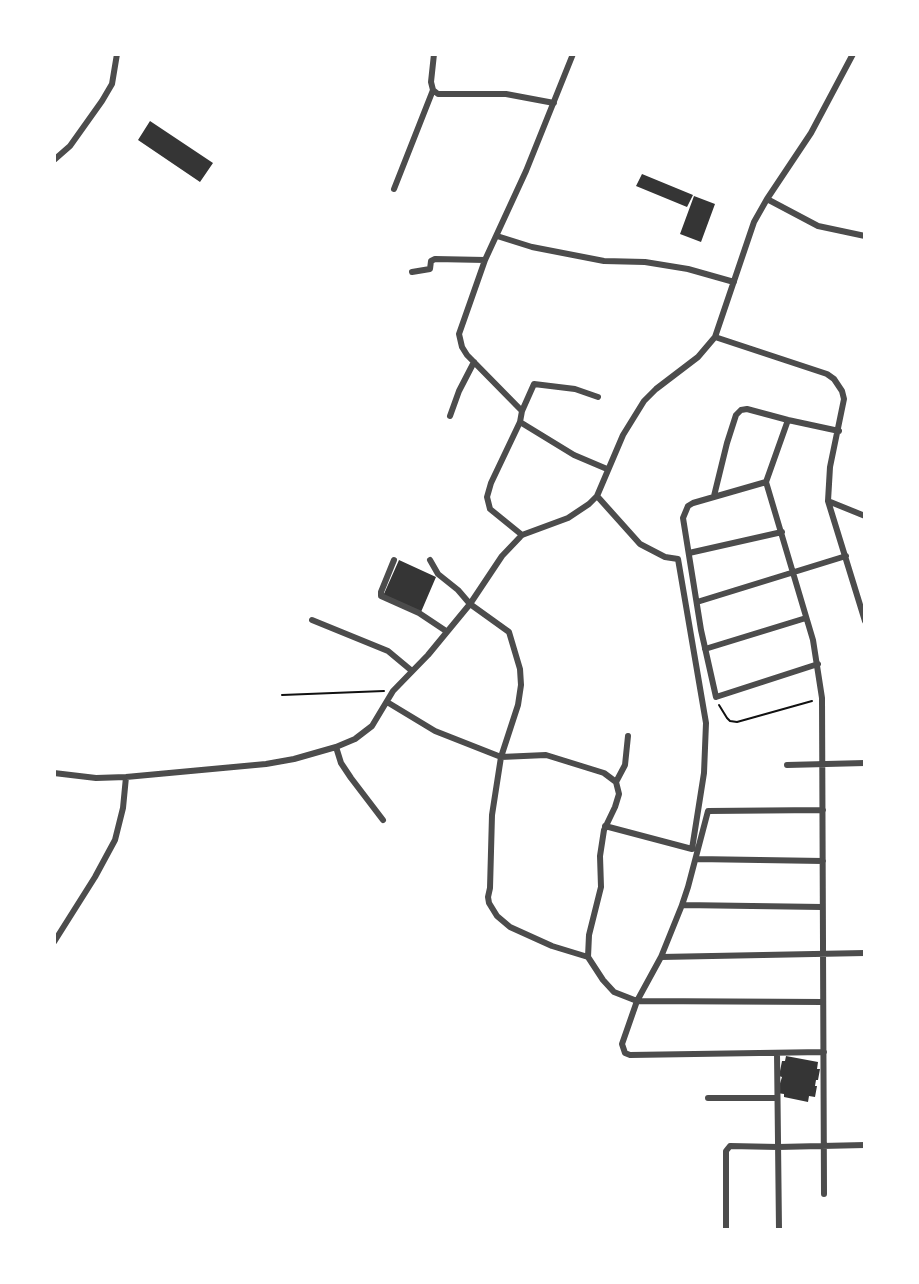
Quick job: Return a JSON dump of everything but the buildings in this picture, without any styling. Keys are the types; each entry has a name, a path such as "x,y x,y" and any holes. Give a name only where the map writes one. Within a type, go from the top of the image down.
{"street":[{"path":"54,160 70,146 102,101 111,84 117,54"},
{"path":"394,189 433,90 431,82 434,54"},
{"path":"522,411 474,362 462,347 459,334 485,260 555,103 573,54"},
{"path":"54,773 96,778 126,777 266,764 336,747 355,739 372,726 393,691 428,655 470,604 502,556 522,535 568,518 597,496 623,435 644,400 694,361 715,338 754,222 811,133 853,54"},
{"path":"433,90 442,95 506,94 555,103"},
{"path":"767,199 818,226 865,236"},
{"path":"497,236 532,247 604,261 645,262 688,269 734,282"},
{"path":"412,272 430,269 433,259 485,260"},
{"path":"715,338 826,374 834,379 842,391 844,399 830,467 828,501 865,621"},
{"path":"450,416 467,373 474,362"},
{"path":"522,535 490,509 487,497 534,384 575,389 598,398"},
{"path":"714,496 738,411 747,409 838,431"},
{"path":"788,420 766,482 818,664 822,698 824,1194"},
{"path":"520,422 574,454 607,469"},
{"path":"766,482 693,504 686,512 683,523 705,649 716,697 818,664"},
{"path":"597,496 640,544 665,557 678,559 706,723 704,774 692,849 605,826"},
{"path":"828,501 865,516"},
{"path":"689,553 782,532"},
{"path":"697,602 846,556"},
{"path":"394,560 381,596 419,614 446,631"},
{"path":"430,561 438,574 458,590 470,604 509,632 517,656 521,685 520,696 501,757 492,815 489,903 497,916 510,927 552,946 588,957"},
{"path":"705,649 806,618"},
{"path":"312,620 388,651 412,670"},
{"path":"387,702 435,731 501,757 546,755 604,773 616,782 619,794 605,826 600,856 601,886 589,935 588,957 614,993 637,1001 823,1002"},
{"path":"616,782 625,765 628,736"},
{"path":"336,747 341,763 383,820"},
{"path":"787,765 865,763"},
{"path":"54,942 95,878 115,840 123,808 126,777"},
{"path":"823,810 708,812 682,905 661,957 637,1001 622,1044 623,1051 627,1054 824,1052"},
{"path":"696,859 823,861"},
{"path":"682,905 822,907"},
{"path":"661,957 865,953"},
{"path":"777,1053 779,1230"},
{"path":"708,1098 777,1098"},
{"path":"726,1230 727,1148 734,1146 778,1148 865,1145"}],"path":[{"path":"282,695 393,691"},
{"path":"716,697 727,718 733,722 772,714 822,698"}]}
